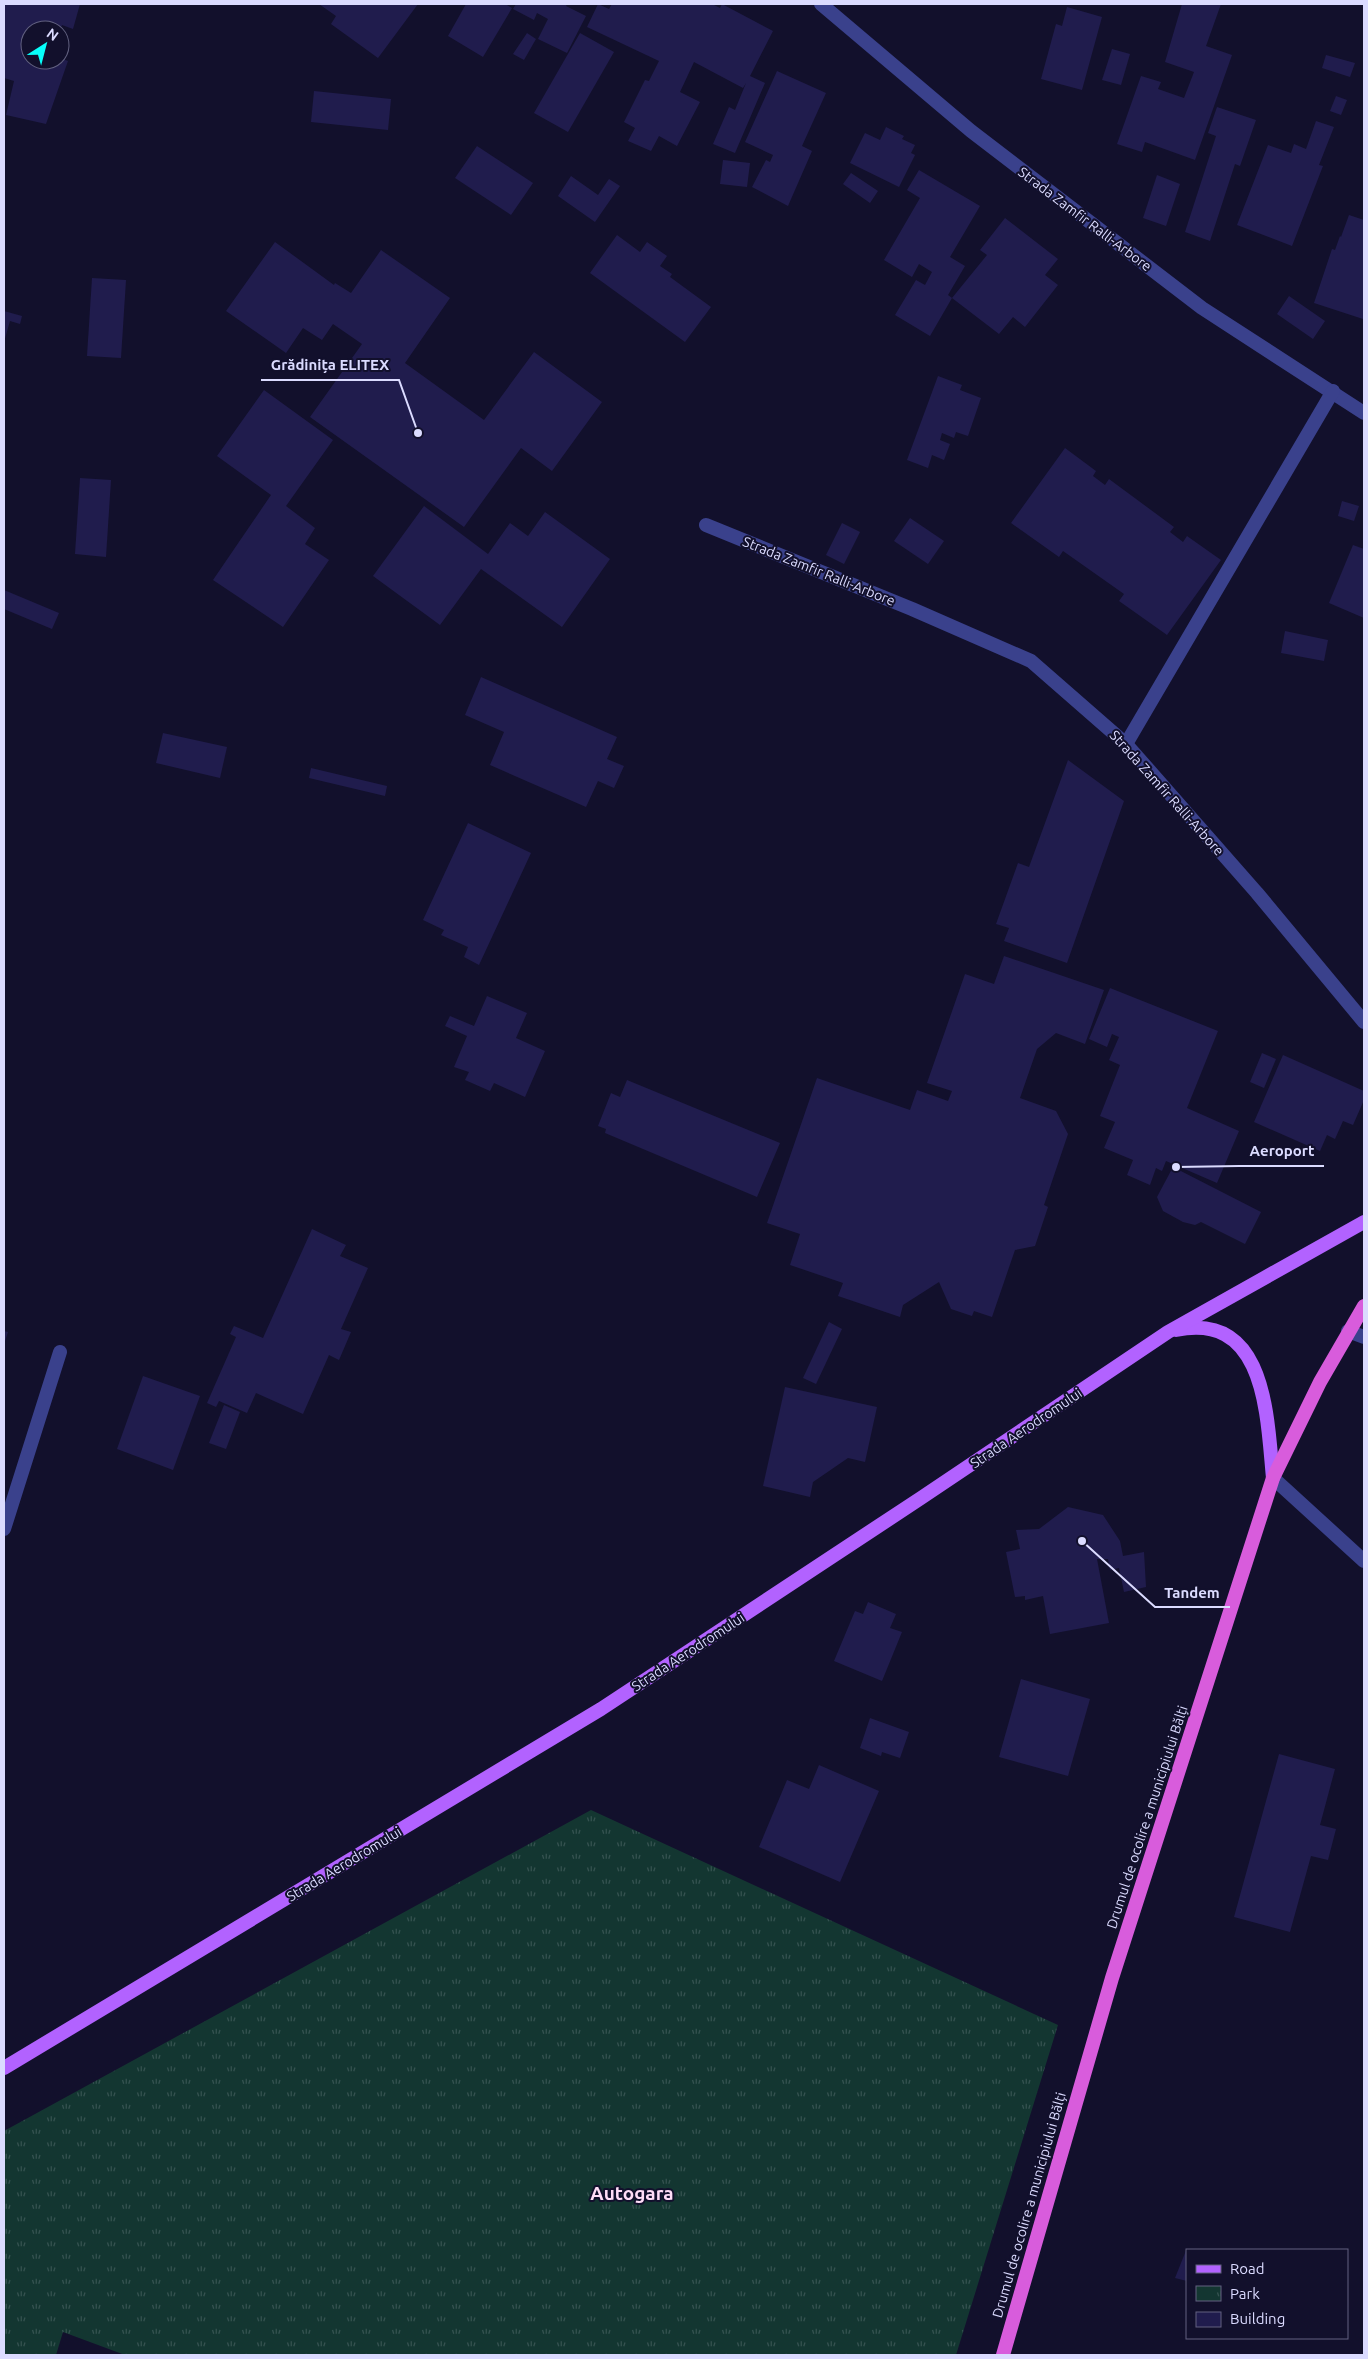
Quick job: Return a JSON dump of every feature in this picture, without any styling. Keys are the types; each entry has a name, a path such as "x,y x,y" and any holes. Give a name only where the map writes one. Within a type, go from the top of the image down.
{"highway":[{"name":"Drumul de ocolire a municipiului Bălți","path":"1003,2355 1112,1978 1273,1478 1294,1430 1348,1331 1364,1306"}],"main road":[{"name":"Strada Aerodromului","path":"4,2068 601,1709 1168,1332 1364,1222"},
{"path":"1168,1332 1187,1328 1207,1328 1229,1337 1245,1351 1255,1366 1261,1387 1273,1478"}],"street":[{"name":"Strada Zamfir Ralli-Arbore","path":"821,4 971,132 1202,308 1364,413"},
{"path":"1126,744 1333,392"},
{"name":"Strada Zamfir Ralli-Arbore","path":"706,525 912,609 1031,661 1126,744 1258,893 1364,1022"},
{"path":"1348,1331 1364,1337"},
{"path":"4,1529 60,1352"},
{"path":"1273,1478 1364,1562"}],"green space":[{"path":"591,1810 1058,2025 956,2355 125,2355 63,2332 56,2355 4,2355 4,2131"}],"building":[{"path":"4,4 80,4 73,29 70,28 70,20 20,20 20,70 65,70 46,124 6,115 14,81 4,78"},
{"path":"319,4 418,4 378,58 331,24 336,16"},
{"path":"466,4 505,4 512,8 483,57 448,36"},
{"path":"516,4 567,4 566,6 586,16 567,53 538,39 548,19 537,13 534,20 513,9"},
{"path":"598,4 609,9 612,4 712,4 720,8 722,4 773,31 750,76 765,83 735,153 713,144 729,107 735,110 746,83 743,88 694,62 680,92 700,102 677,146 659,136 651,151 628,141 635,128 624,122 645,80 649,81 659,61 587,27"},
{"path":"1182,4 1221,4 1206,46 1232,55 1195,160 1145,142 1142,152 1117,144 1141,76 1161,82 1158,89 1184,98 1194,72 1165,62"},
{"path":"1067,7 1102,17 1082,90 1041,79 1056,24 1062,26"},
{"path":"527,33 536,39 524,60 513,54"},
{"path":"580,33 614,52 568,132 534,113"},
{"path":"1112,49 1130,54 1121,85 1102,80"},
{"path":"1326,55 1355,63 1350,77 1322,68"},
{"path":"777,71 826,93 802,146 812,151 788,206 752,187 766,160 770,162 773,155 745,142"},
{"path":"314,91 391,99 388,130 311,122"},
{"path":"1336,96 1347,100 1341,115 1330,111"},
{"path":"1217,107 1256,120 1240,166 1235,164 1210,241 1185,232 1216,136 1208,133"},
{"path":"1316,121 1334,127 1319,165 1323,166 1292,246 1237,225 1268,145 1291,153 1294,144 1306,149"},
{"path":"886,127 904,136 902,139 915,145 911,153 915,155 899,187 850,163 865,133 880,140"},
{"path":"477,146 533,183 511,215 455,178"},
{"path":"723,160 750,163 747,187 720,184"},
{"path":"919,170 980,206 950,257 965,266 948,295 952,298 930,336 895,315 916,280 925,285 932,272 919,264 912,277 884,260 920,198 907,190"},
{"path":"851,173 878,191 870,203 843,184"},
{"path":"1157,175 1180,184 1166,226 1143,218"},
{"path":"571,176 598,195 609,179 620,186 595,222 558,196"},
{"path":"1349,215 1364,220 1363,319 1314,303 1332,249 1335,250"},
{"path":"1005,218 1058,259 1045,275 1058,285 1025,327 1013,317 999,334 952,298 987,255 980,250"},
{"path":"617,235 640,252 647,242 667,256 660,266 672,274 670,277 711,307 685,342 590,273"},
{"path":"275,242 334,285 335,283 351,293 381,250 450,298 405,363 484,420 534,352 602,402 552,471 521,448 464,527 310,417 362,344 333,324 322,340 303,328 286,353 226,311"},
{"path":"92,278 126,280 121,358 87,356"},
{"path":"1289,296 1325,321 1313,339 1277,314"},
{"path":"4,311 22,316 20,324 10,321 4,342"},
{"path":"938,376 962,385 960,390 981,398 968,436 956,432 954,438 942,433 940,440 950,444 944,460 932,455 928,468 907,460"},
{"path":"264,390 333,440 286,506 315,528 305,544 329,560 283,627 213,580 271,495 217,456"},
{"path":"1065,448 1096,471 1093,476 1105,485 1109,479 1174,527 1170,532 1183,542 1187,536 1221,560 1167,635 1119,601 1124,594 1063,551 1059,557 1011,523"},
{"path":"80,478 111,480 106,557 75,554"},
{"path":"1342,501 1359,506 1354,521 1338,516"},
{"path":"424,506 488,554 510,523 528,536 545,512 610,559 562,627 481,569 440,625 373,576"},
{"path":"910,518 944,541 928,564 894,541"},
{"path":"842,523 860,532 844,564 826,555"},
{"path":"1353,545 1364,549 1364,618 1329,603"},
{"path":"4,590 59,613 52,629 4,609"},
{"path":"1285,631 1328,640 1324,661 1281,653"},
{"path":"481,677 617,737 607,759 624,766 614,788 598,781 586,807 490,765 504,732 465,715"},
{"path":"163,733 227,747 220,778 156,763"},
{"path":"1068,760 1124,801 1067,963 1004,941 1009,928 996,924 1018,863 1029,867"},
{"path":"311,768 387,786 385,796 309,778"},
{"path":"468,823 531,853 479,965 464,957 468,947 441,935 444,930 423,920"},
{"path":"1004,956 1104,990 1085,1044 1056,1033 1037,1049 1020,1098 1056,1111 1068,1134 1044,1205 1048,1207 1035,1246 1015,1250 992,1317 974,1311 972,1316 951,1309 939,1282 903,1305 900,1317 838,1296 843,1283 790,1265 800,1234 767,1223 817,1078 910,1110 917,1090 948,1101 952,1091 927,1083 965,974 994,984"},
{"path":"1110,988 1218,1031 1187,1108 1239,1131 1217,1183 1166,1161 1162,1171 1156,1168 1150,1185 1127,1175 1133,1160 1104,1148 1115,1122 1100,1116 1120,1065 1109,1060 1119,1037 1112,1034 1107,1047 1089,1039"},
{"path":"487,996 527,1013 516,1038 545,1051 525,1097 494,1083 490,1091 465,1080 469,1072 454,1067 467,1036 445,1026 450,1016 474,1026"},
{"path":"1262,1053 1276,1059 1264,1088 1250,1082"},
{"path":"1283,1055 1364,1091 1364,1100 1353,1125 1343,1121 1335,1139 1327,1135 1320,1151 1254,1122"},
{"path":"627,1080 780,1143 757,1197 605,1133 606,1129 598,1126 611,1093 620,1097"},
{"path":"1173,1167 1261,1212 1245,1244 1201,1222 1195,1225 1183,1222 1163,1211 1157,1197"},
{"path":"312,1229 346,1245 340,1256 368,1268 341,1329 351,1332 339,1360 329,1355 303,1414 256,1393 247,1413 219,1401 216,1407 207,1403 236,1337 230,1334 234,1326 263,1338"},
{"path":"829,1322 842,1329 816,1384 803,1378"},
{"path":"4,1331 8,1332 4,1344"},
{"path":"143,1376 200,1396 173,1470 117,1449"},
{"path":"785,1387 877,1407 865,1462 848,1458 813,1482 810,1497 763,1486"},
{"path":"224,1405 240,1412 226,1449 209,1443"},
{"path":"1068,1507 1103,1515 1120,1541 1123,1556 1144,1552 1146,1587 1124,1592 1119,1568 1110,1570 1108,1559 1097,1559 1109,1623 1050,1634 1043,1596 1025,1600 1025,1596 1015,1597 1006,1552 1020,1549 1016,1530 1039,1529"},
{"path":"868,1602 896,1614 890,1628 902,1632 882,1681 834,1661 855,1611 863,1614"},
{"path":"1021,1679 1090,1699 1068,1776 999,1757"},
{"path":"870,1718 909,1732 900,1758 882,1752 881,1756 860,1748"},
{"path":"1279,1754 1335,1769 1320,1825 1336,1829 1328,1860 1311,1856 1290,1932 1234,1917"},
{"path":"819,1765 879,1791 840,1882 759,1847 787,1780 809,1789"},
{"path":"1186,2250 1186,2281 1175,2278"}],"place":[{"name":"Grădinița ELITEX","path":"418,433"},
{"name":"Aeroport","path":"1176,1167"},
{"name":"Tandem","path":"1082,1541"}],"district":[{"name":"Autogara","path":"632,2193"}]}
